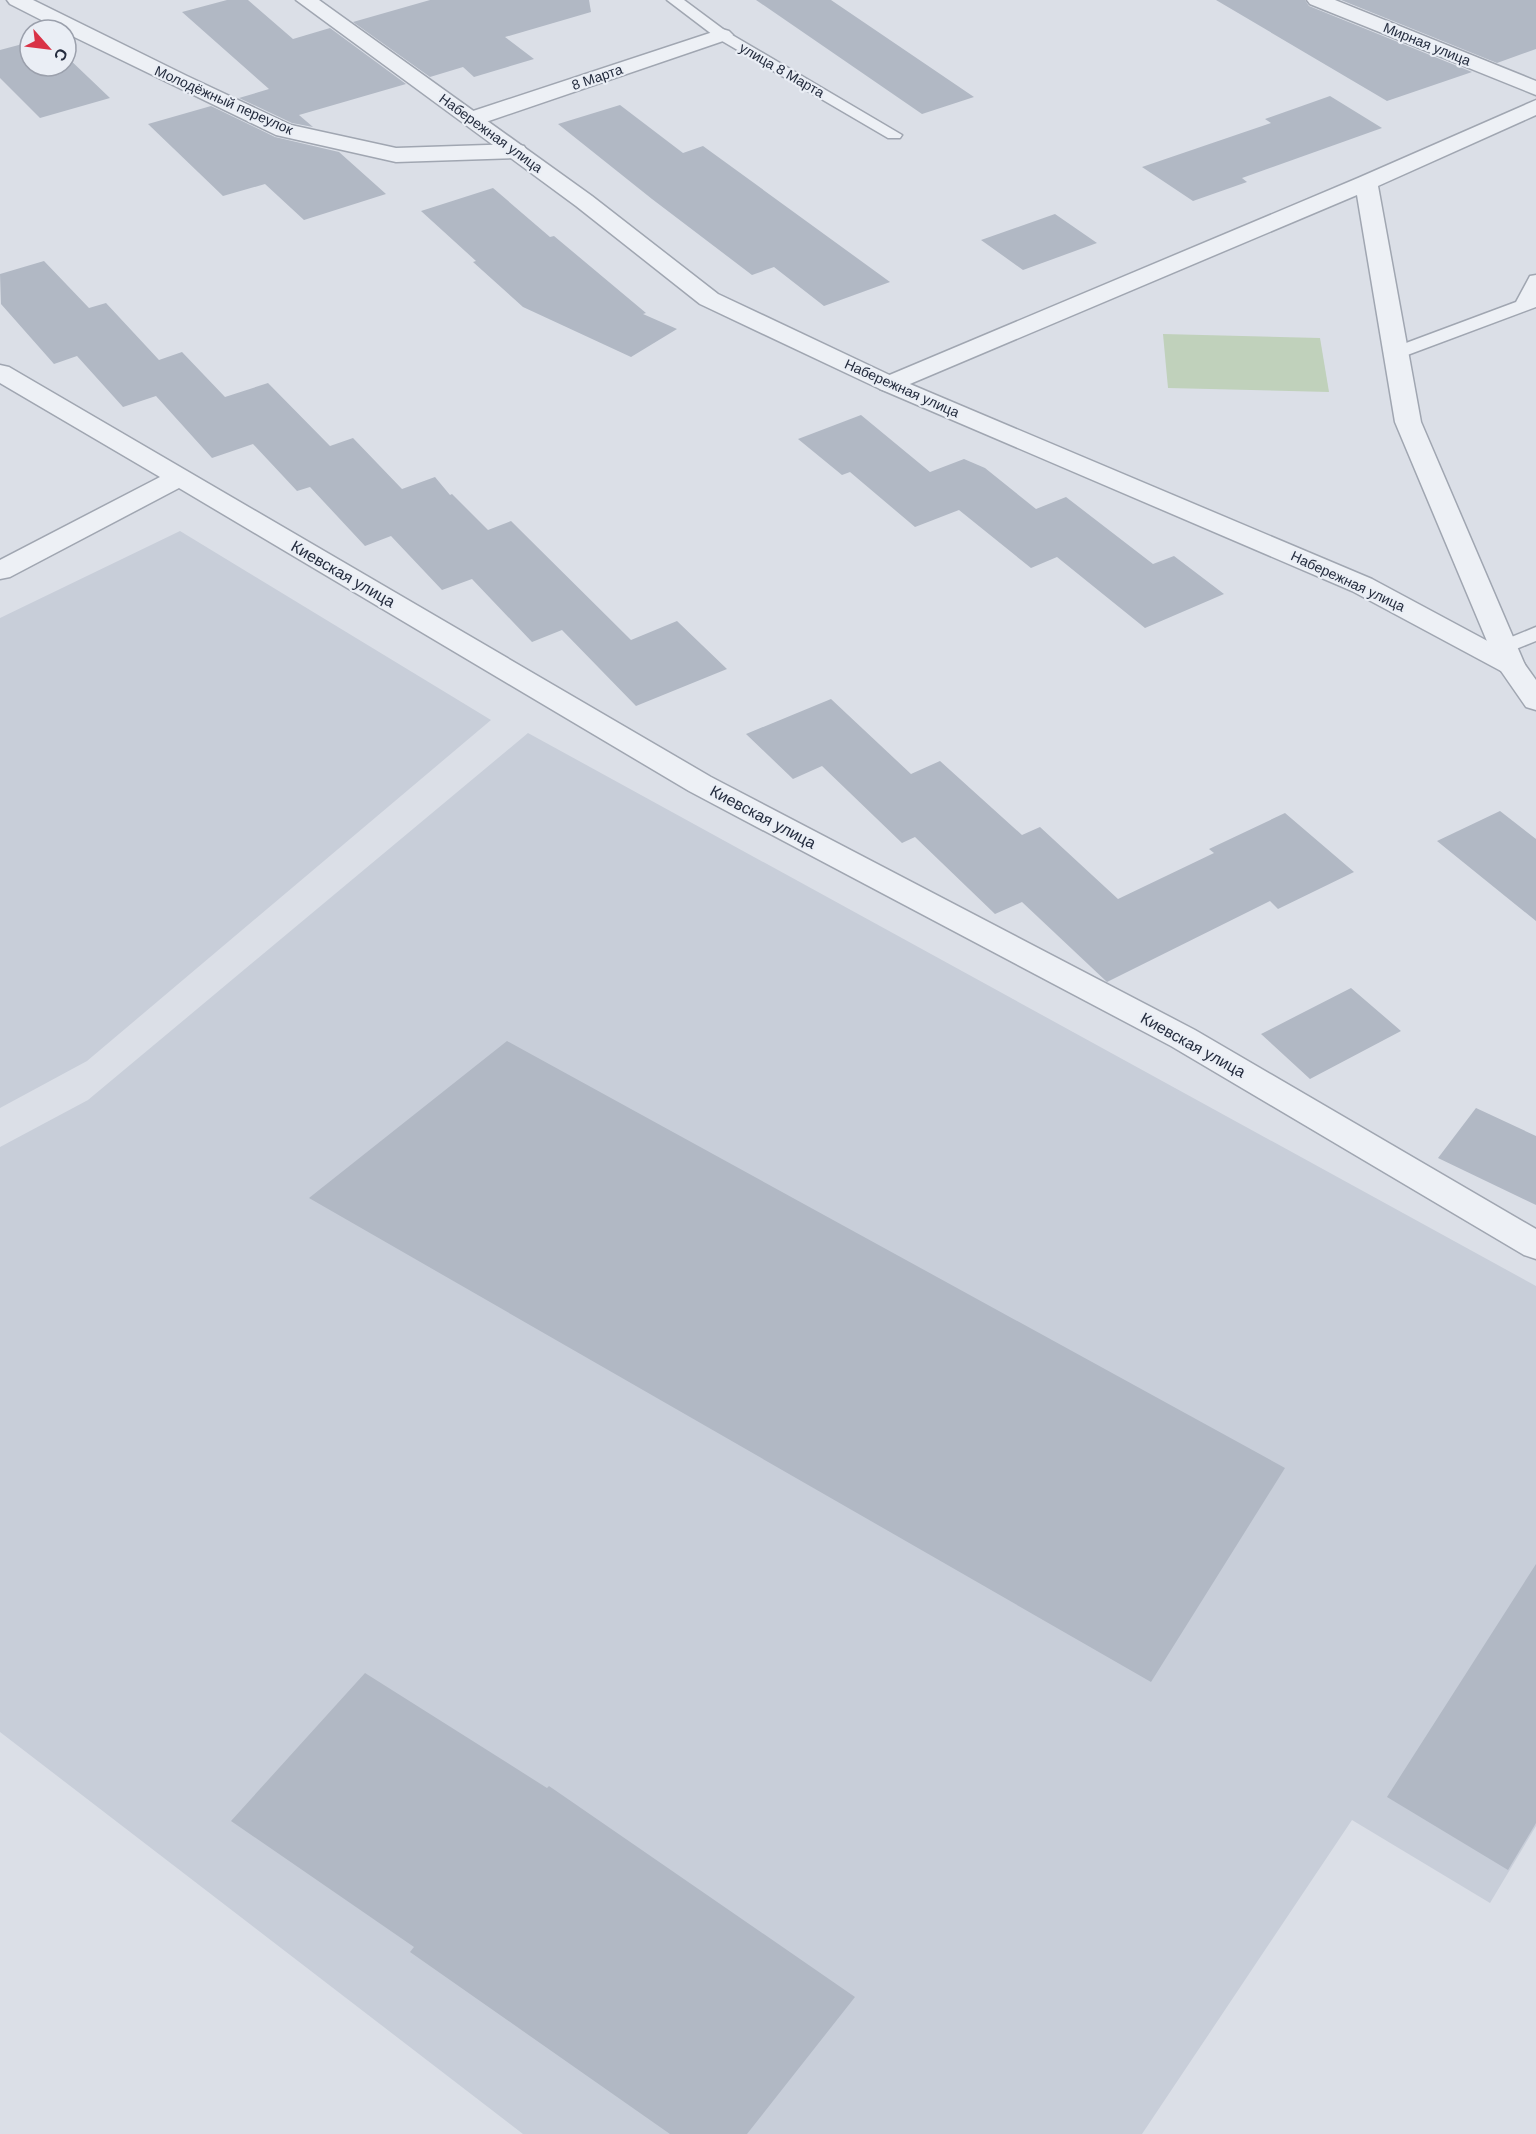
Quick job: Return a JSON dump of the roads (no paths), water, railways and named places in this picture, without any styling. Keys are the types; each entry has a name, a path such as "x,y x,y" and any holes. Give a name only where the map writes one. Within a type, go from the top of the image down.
{"street":[{"name":"Молодёжный переулок","path":"17,0 284,130 396,155 516,151"},
{"name":"Набережная улица","path":"306,0 584,201 709,299 889,384 1362,585 1508,656 1536,701"},
{"name":"Мирная улица","path":"1317,0 1536,89"},
{"name":"8 Марта","path":"472,119 722,35"},
{"path":"889,384 1366,183 1536,107"},
{"path":"1366,183 1408,422 1508,656"},
{"name":"Киевская улица","path":"0,372 700,784 1183,1038 1536,1246"},
{"path":"0,571 179,478"}],"lane":[{"name":"улица 8 Марта","path":"674,0 722,35 894,135"},
{"path":"1396,353 1529,304 1536,280"},
{"path":"1508,656 1536,633"}]}
